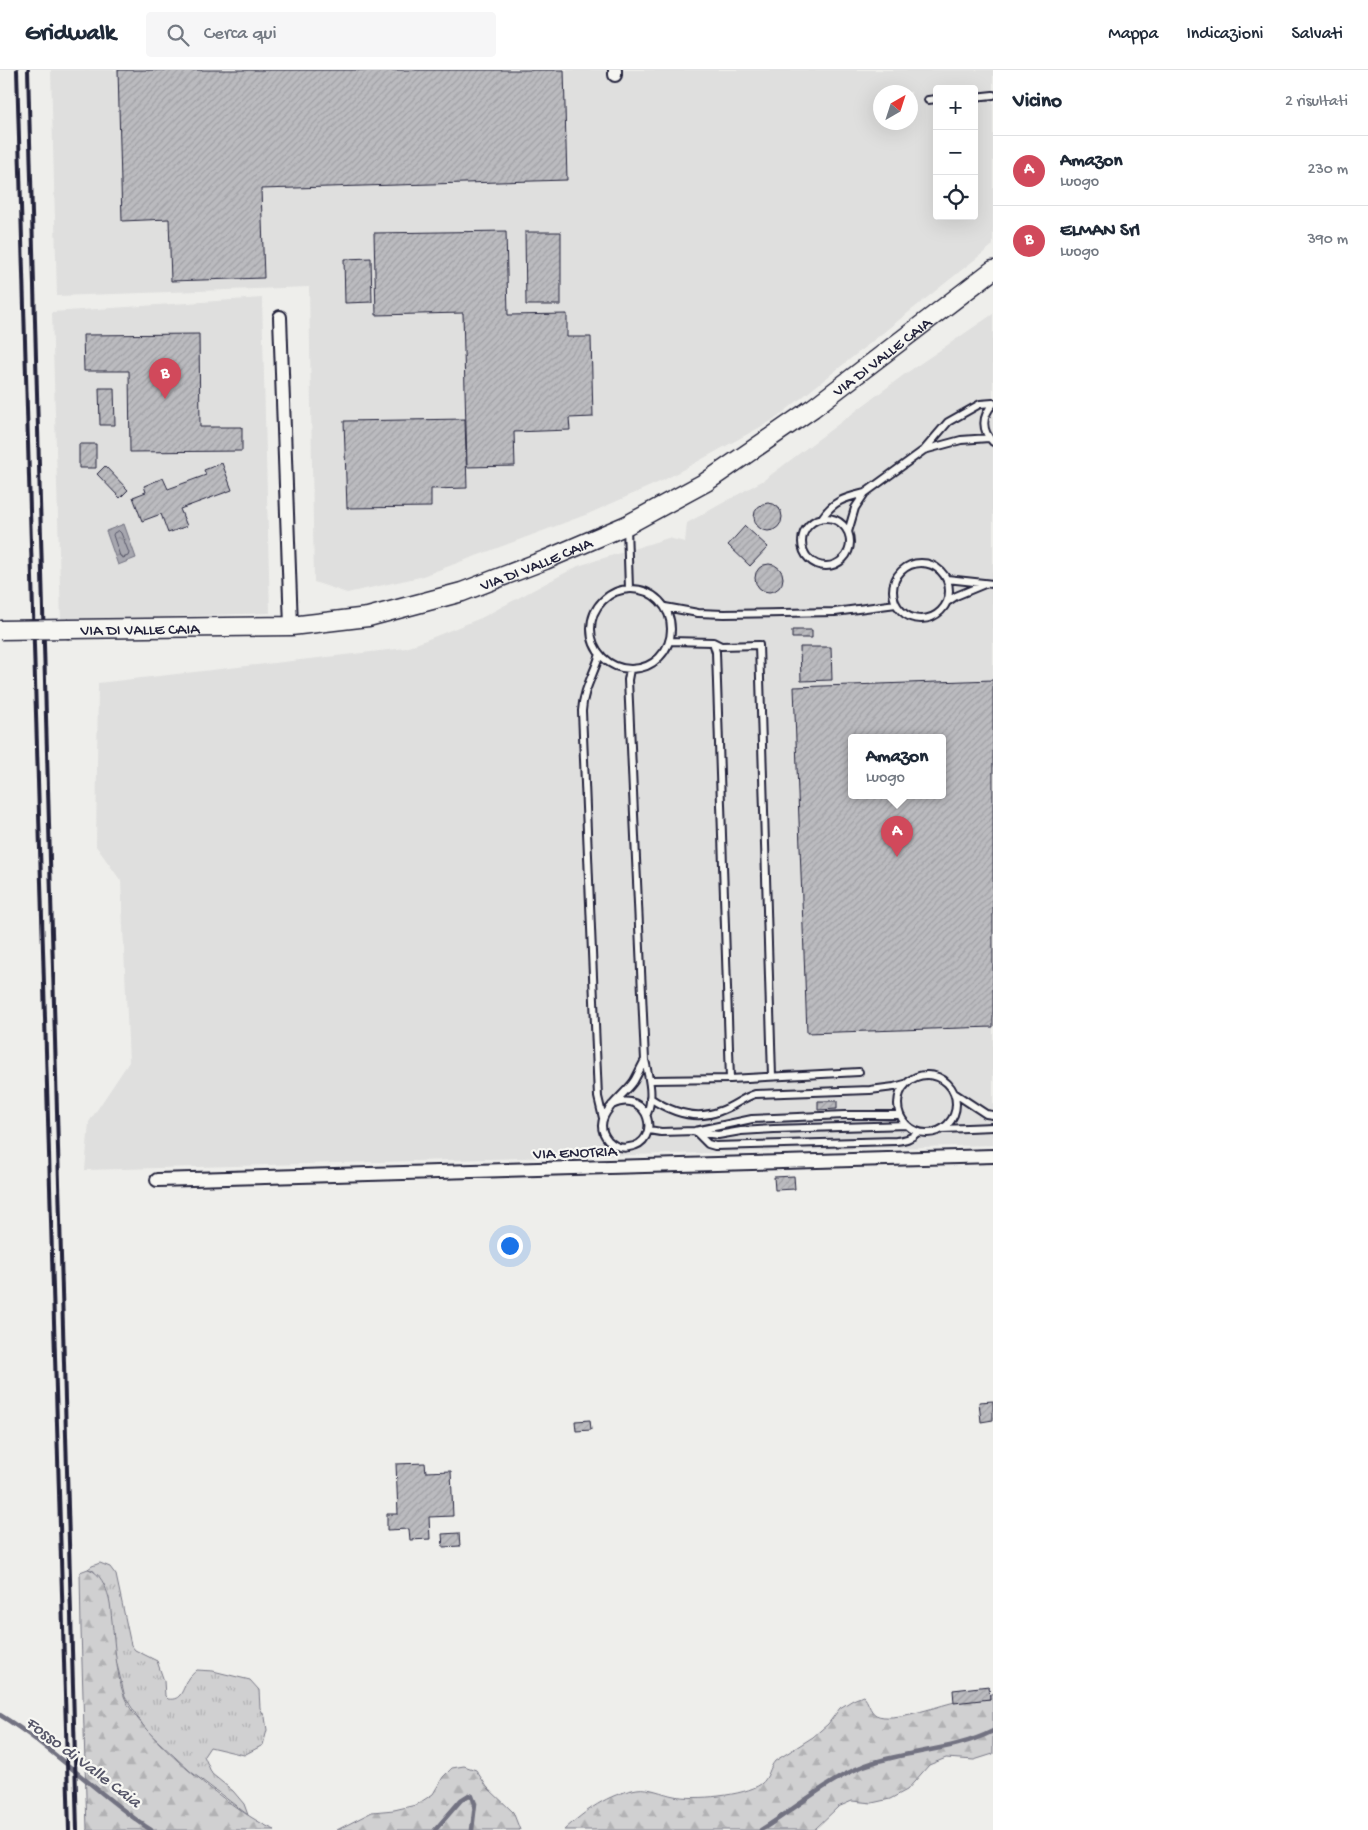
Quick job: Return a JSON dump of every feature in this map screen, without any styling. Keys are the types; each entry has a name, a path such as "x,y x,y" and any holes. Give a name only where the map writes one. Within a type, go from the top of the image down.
{"street":[{"name":"VIA DI VALLE CAIA","path":"0,630 291,626 368,617 462,592 627,525 706,482 804,414 993,270"},
{"path":"280,317 291,626"},
{"name":"VIA ENOTRIA","path":"158,1180 993,1156"}],"lane":[{"path":"978,97 993,95"},
{"path":"928,100 933,100"},
{"path":"848,532 855,508 865,493 924,450 948,422 980,404 993,404"},
{"path":"924,450 961,440 991,440 984,424 985,416 993,404"},
{"path":"822,518 837,521 844,525 850,539 850,547 843,560 829,567 814,564 803,553 801,538 809,524 822,518 830,507 842,499 865,493"},
{"path":"627,525 629,590"},
{"path":"947,602 949,586 947,579 936,567 928,564 912,565 905,568 896,580 894,596 896,604 907,616 922,620 937,615 947,602 956,596 989,584"},
{"path":"947,579 989,584"},
{"path":"641,590 650,594 664,607 671,625 669,641 657,660 640,668 630,669 611,664 600,654 593,642 591,633 594,614 598,605 605,598 613,593 641,590"},
{"path":"664,607 698,613 724,614 835,612 896,604"},
{"path":"669,641 713,642 721,646 759,645 772,1076"},
{"path":"713,642 716,652 730,1079"},
{"path":"600,654 595,672 583,698 582,711 598,1097 603,1118 602,1126 604,1134 609,1141 616,1146 624,1148 640,1144 645,1138 649,1122 642,1107 635,1103 619,1102 612,1105"},
{"path":"630,669 628,680 645,1060 650,1080 650,1098 646,1114"},
{"path":"603,1118 634,1080 645,1060"},
{"path":"650,1080 730,1079 859,1072"},
{"path":"650,1098 675,1113 686,1115 707,1114 719,1112 739,1100 755,1094 870,1090 905,1084 919,1076 936,1076 950,1086 956,1100 953,1117 942,1129"},
{"path":"905,1084 900,1091 898,1099 900,1115 907,1125 918,1132 926,1133 942,1129 993,1127"},
{"path":"954,1093 986,1114 993,1115"},
{"path":"648,1130 661,1132 695,1131 752,1119 900,1115"},
{"path":"695,1131 718,1135 774,1129 907,1125"},
{"path":"695,1131 708,1144 715,1146 896,1141 913,1136 918,1132"}],"shaded area":[{"path":"51,70 993,70 993,245 775,419 664,480 588,514 420,577 347,593 314,582 309,287 57,296"},
{"path":"262,298 270,613 61,621 52,312"},
{"path":"993,314 993,1145 85,1170 89,1122 129,1062 121,881 96,846 98,683 406,648 481,618 578,566 668,538 685,542 687,523 764,480 905,374"}],"green space":[{"path":"100,1563 110,1567 116,1575 131,1645 135,1650 157,1661 164,1681 165,1696 168,1699 176,1698 181,1694 189,1679 197,1670 213,1671 250,1680 259,1690 260,1708 265,1717 267,1730 263,1745 244,1755 210,1747 204,1756 212,1774 233,1791 244,1804 248,1815 190,1771 146,1730 125,1697 94,1571 88,1569"},
{"path":"88,1569 96,1573 108,1594 119,1678 124,1696 133,1713 148,1732 190,1772 237,1808 275,1830 87,1830 80,1572"},
{"path":"993,1693 993,1754 974,1760 946,1758 929,1765 907,1790 890,1799 872,1803 852,1801 838,1807 814,1830 564,1830 597,1804 626,1791 642,1789 694,1798 732,1794 753,1788 764,1782 775,1761 813,1737 828,1724 840,1708 863,1696 876,1715 893,1717 955,1702 990,1699 990,1695"},
{"path":"464,1766 476,1770 487,1787 513,1812 520,1830 337,1830 372,1812 416,1805 433,1794 443,1777 452,1768"}],"water":[{"path":"124,524 136,558 118,565 106,531"}],"building":[{"path":"118,70 564,70 567,180 261,189 264,278 171,281 169,219 122,221"},
{"path":"506,231 508,315 567,314 567,337 591,337 593,417 569,418 570,430 514,432 515,466 467,467 463,313 376,315 374,233"},
{"path":"525,232 561,232 561,305 526,305"},
{"path":"371,258 372,302 345,303 344,259"},
{"path":"199,334 200,427 242,427 242,451 130,452 129,371 84,371 83,335"},
{"path":"99,388 114,388 115,425 100,425"},
{"path":"465,419 467,488 431,489 431,507 347,508 344,421"},
{"path":"79,444 96,444 96,468 79,468"},
{"path":"222,463 232,490 180,509 187,526 168,533 161,514 142,521 133,497 146,492 144,486 163,478 168,489 206,475 204,470"},
{"path":"105,466 128,490 120,498 97,474"},
{"path":"768,503 778,507 782,517 778,527 768,531 758,527 754,517 758,507"},
{"path":"745,526 768,547 750,566 728,545"},
{"path":"769,564 779,568 783,578 779,588 769,592 759,588 755,578 759,568"},
{"path":"792,630 812,630 812,638 792,638"},
{"path":"800,647 831,647 832,680 801,681"},
{"path":"993,680 993,1027 807,1033 794,687"},
{"path":"818,1101 837,1101 837,1109 818,1110"},
{"path":"794,1176 795,1189 775,1190 774,1177"},
{"path":"993,1401 993,1420 981,1422 979,1402"},
{"path":"590,1420 591,1430 576,1431 575,1421"},
{"path":"425,1463 426,1472 451,1471 453,1516 429,1517 430,1539 410,1540 409,1529 387,1530 387,1514 398,1514 396,1464"},
{"path":"459,1533 460,1546 443,1547 442,1534"},
{"path":"989,1686 990,1699 954,1703 953,1690"}],"waterway":[{"name":"Fosso di Valle Caia","path":"0,1715 39,1742 151,1830"},
{"name":"Fosso di Valle Caia","path":"761,1830 830,1783 859,1768 890,1758 950,1746 993,1731"},
{"name":"Fosso di Valle Caia","path":"435,1830 461,1800 469,1795 472,1796 475,1804 472,1830"}],"railway":[{"path":"17,70 69,1830"},
{"path":"28,70 77,1830"}],"place":[{"name":"ELMAN Srl","path":"165,399"},
{"name":"Amazon","path":"897,857"}]}
